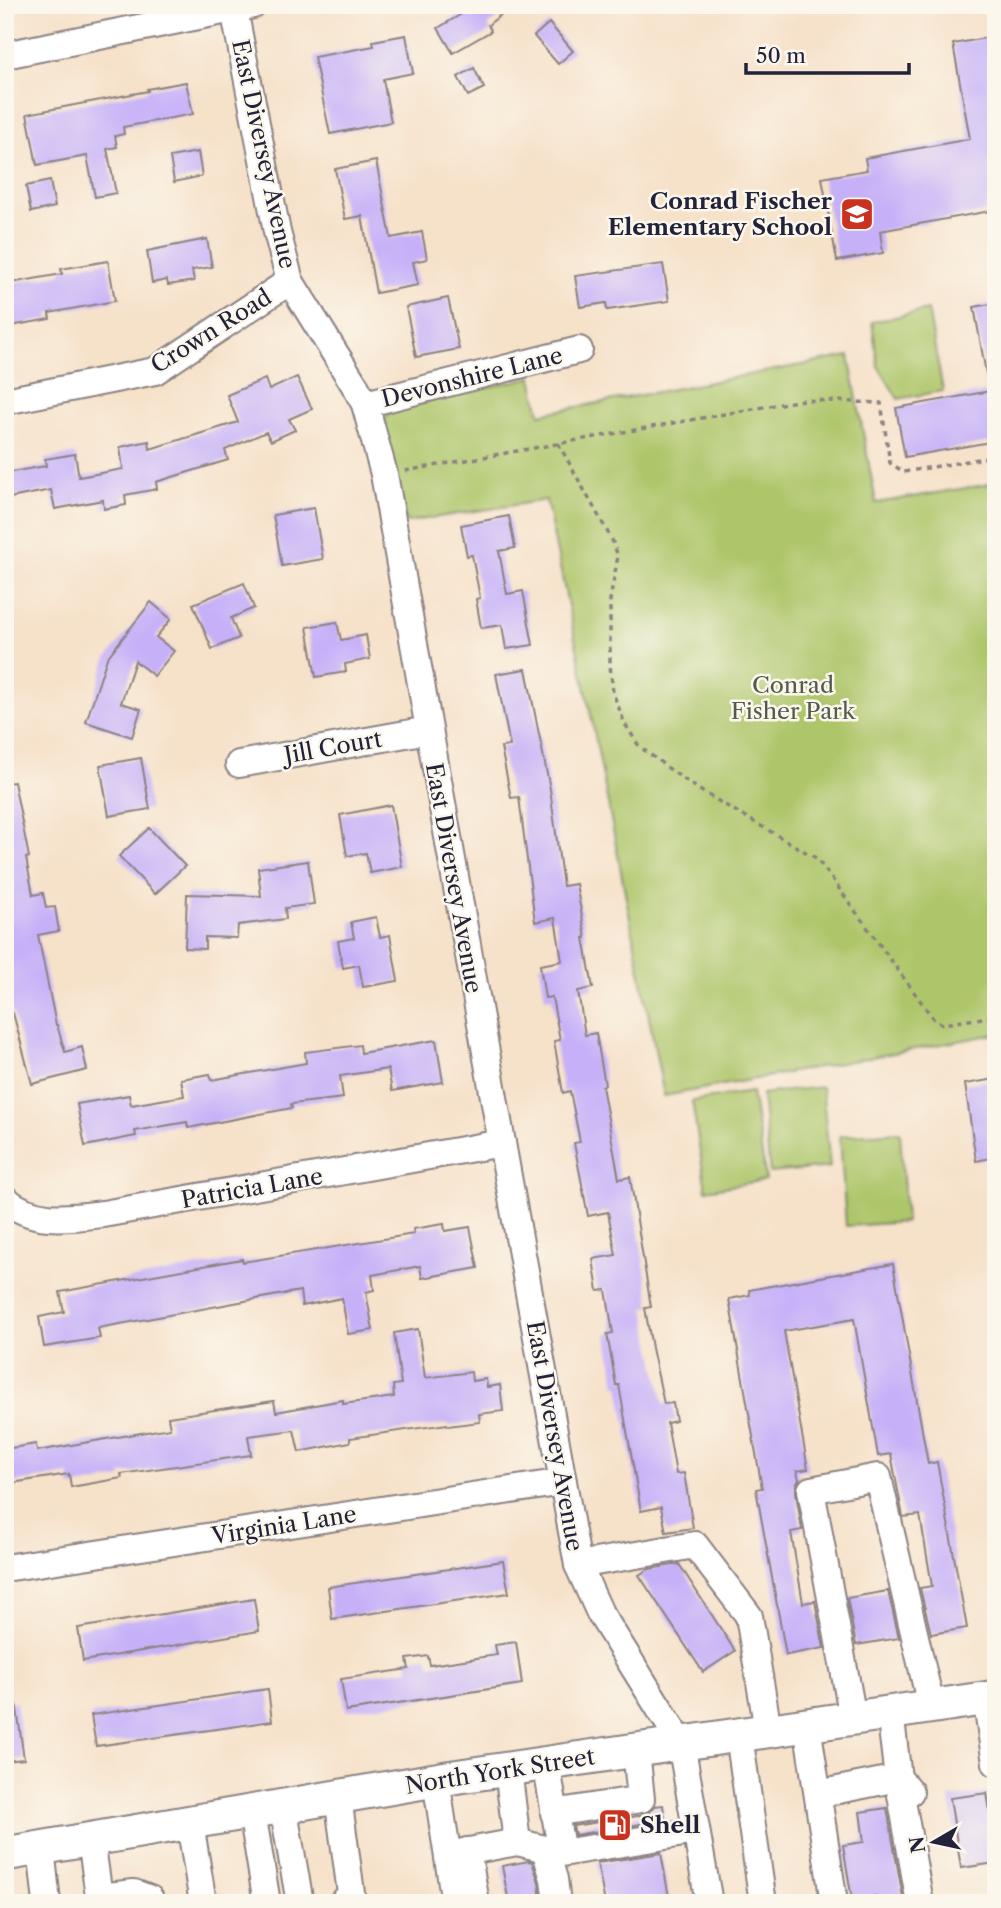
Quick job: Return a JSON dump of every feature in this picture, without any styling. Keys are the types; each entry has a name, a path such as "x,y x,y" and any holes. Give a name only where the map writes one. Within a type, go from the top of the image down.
{"main road":[{"name":"North York Street","path":"5,1854 436,1780 991,1698"}],"street":[{"path":"5,55 243,7"},
{"name":"East Diversey Avenue","path":"243,7 278,232 290,281 365,404 384,474 578,1565 600,1613 681,1743"},
{"name":"Crown Road","path":"5,401 155,371 290,281"},
{"name":"Devonshire Lane","path":"365,404 579,350"},
{"name":"Jill Court","path":"239,764 428,730"},
{"name":"Patricia Lane","path":"5,1199 23,1211 42,1217 69,1218 502,1143"},
{"path":"853,1718 811,1490 878,1477 931,1706"},
{"name":"Virginia Lane","path":"5,1568 563,1482"},
{"path":"578,1565 695,1545 749,1616 763,1903"},
{"path":"991,1698 996,1763"},
{"path":"890,1713 898,1779 920,1903"},
{"path":"807,1725 834,1903"},
{"path":"681,1743 709,1903"},
{"path":"554,1814 642,1799 636,1750"},
{"path":"546,1763 562,1853 696,1831"},
{"path":"508,1769 517,1842"},
{"path":"818,1794 898,1779"},
{"path":"898,1779 915,1798 928,1903"},
{"path":"436,1780 457,1853 476,1903"},
{"path":"338,1797 351,1893 342,1903"},
{"path":"267,1903 268,1809"},
{"path":"268,1809 300,1903"},
{"path":"190,1822 203,1903"},
{"path":"91,1840 100,1900 134,1893 150,1899 152,1903"},
{"path":"457,1853 517,1842 545,1849 554,1879 557,1903"},
{"path":"41,1848 47,1903"},
{"path":"456,1903 457,1853"}],"path":[{"path":"384,474 803,400 881,403 890,463 904,472 996,456"},
{"path":"558,443 612,540 618,556 610,600 613,693 625,724 639,746 701,791 816,858 935,1021 943,1024 996,1016"}],"green space":[{"path":"928,310 943,391 898,399 878,366 872,322"},
{"name":"Conrad Fisher Park","path":"849,356 876,503 996,483 996,1034 664,1096 592,720 546,500 406,522 384,421 392,409 532,377 540,414"},
{"path":"822,1087 830,1167 770,1173 762,1094"},
{"path":"752,1092 766,1180 706,1190 692,1101"},
{"path":"900,1132 906,1222 846,1226 840,1136"}],"building":[{"path":"477,5 513,5 488,25 491,31 453,53 438,28"},
{"path":"549,23 573,51 558,64 534,36"},
{"path":"406,35 413,73 383,79 391,122 330,134 314,57 374,46 373,41"},
{"path":"996,36 996,210 880,231 883,253 837,261 822,178 867,170 865,158 970,139 953,44"},
{"path":"474,68 484,88 468,96 458,77"},
{"path":"186,82 193,114 123,127 124,134 115,136 117,147 107,149 116,193 95,197 87,156 37,165 27,114"},
{"path":"198,152 202,176 174,182 170,157"},
{"path":"376,161 391,238 422,232 427,259 413,262 418,285 376,293 362,216 345,219 335,169"},
{"path":"50,181 55,207 31,212 26,186"},
{"path":"207,239 212,267 192,270 194,281 168,285 167,280 152,283 147,251"},
{"path":"108,261 115,301 49,313 50,319 5,327 5,284 62,274 61,269"},
{"path":"663,264 669,301 607,310 606,303 580,307 575,276"},
{"path":"448,298 459,349 416,357 406,307"},
{"path":"996,303 996,378 987,379 974,307"},
{"path":"297,377 312,409 289,419 295,430 271,441 266,432 225,450 228,460 156,482 157,489 125,495 126,505 104,509 103,500 55,509 51,490 5,499 5,473 46,466 45,459 75,454 79,477 123,469 120,447 149,441 150,449 238,422 227,395 265,379 269,390"},
{"path":"996,390 996,441 905,457 896,408"},
{"path":"314,508 323,559 282,566 273,515"},
{"path":"509,516 515,548 499,551 507,594 523,591 533,645 506,649 502,625 481,628 476,599 480,598 472,555 467,556 461,525"},
{"path":"244,583 254,608 231,618 239,638 212,649 193,604"},
{"path":"151,602 171,619 156,637 174,651 154,676 135,661 121,703 141,709 132,737 86,722 107,658"},
{"path":"337,622 341,640 366,635 370,659 345,664 346,672 316,677 307,627"},
{"path":"526,669 550,789 563,886 576,884 586,938 593,988 578,991 585,1035 596,1033 605,1085 602,1086 619,1179 630,1177 651,1307 645,1308 652,1348 664,1404 673,1403 676,1421 667,1423 676,1474 684,1473 693,1528 666,1532 661,1507 641,1511 619,1385 616,1385 607,1334 613,1333 606,1290 598,1291 593,1259 616,1255 608,1212 588,1216 574,1143 580,1142 570,1091 563,1093 554,1041 560,1040 552,997 545,998 540,965 562,961 555,918 535,922 519,797 511,798 501,747 510,746 496,674"},
{"path":"141,758 150,809 109,816 100,765"},
{"path":"14,782 29,857 26,858 33,895 43,893 46,908 55,907 59,931 38,935 56,1025 65,1052 82,1047 87,1070 32,1084 11,1013 5,981 5,783"},
{"path":"391,805 402,867 370,873 366,853 347,856 340,815"},
{"path":"149,828 185,866 155,894 119,856"},
{"path":"308,861 314,904 285,908 286,919 238,925 237,938 205,937 205,949 185,948 187,894 261,896 258,868"},
{"path":"376,917 380,937 390,935 398,981 363,987 359,965 343,968 338,941 354,938 351,922"},
{"path":"436,1040 443,1082 392,1091 388,1069 340,1076 343,1098 291,1104 292,1108 188,1128 187,1122 135,1131 136,1136 85,1146 77,1104 129,1095 131,1105 184,1096 181,1079 210,1074 211,1080 306,1063 305,1052 360,1045 361,1053"},
{"path":"996,1079 996,1157 976,1161 965,1084"},
{"path":"444,1224 445,1231 470,1227 478,1268 422,1278 420,1266 372,1275 374,1290 366,1292 373,1330 348,1334 342,1298 302,1306 300,1291 98,1328 100,1338 44,1347 39,1317 64,1312 60,1292 242,1259 243,1262 414,1234 413,1229"},
{"path":"893,1264 928,1464 937,1462 967,1628 931,1634 920,1588 932,1586 920,1515 903,1517 891,1454 878,1456 854,1319 784,1331 808,1469 797,1471 799,1480 796,1493 802,1530 791,1532 803,1603 815,1601 824,1648 786,1655 756,1489 762,1488 729,1299 750,1295 749,1290"},
{"path":"418,1329 425,1378 471,1372 472,1381 486,1379 487,1387 500,1385 503,1411 479,1414 480,1422 350,1438 350,1442 299,1452 294,1430 248,1436 251,1455 121,1474 122,1478 71,1487 69,1474 5,1484 5,1449 36,1444 37,1451 170,1428 168,1417 274,1401 276,1412 343,1400 343,1404 394,1397 393,1385 401,1384 394,1333"},
{"path":"503,1561 509,1593 332,1619 328,1587"},
{"path":"679,1564 735,1651 703,1672 639,1575 649,1569"},
{"path":"888,1591 899,1638 856,1645 847,1598"},
{"path":"254,1599 259,1631 83,1661 78,1628"},
{"path":"516,1642 522,1684 346,1711 341,1679 409,1669 407,1659 428,1656 430,1665 497,1655 495,1645"},
{"path":"268,1689 272,1721 96,1746 91,1715"},
{"path":"16,1702 24,1759 5,1761 5,1703"},
{"path":"987,1793 996,1863 961,1868 950,1798"},
{"path":"663,1805 665,1820 575,1835 573,1826 644,1815 655,1806"},
{"path":"887,1808 904,1903 877,1903 876,1896 852,1900 843,1845 864,1842 860,1812"},
{"path":"661,1853 670,1903 605,1903 597,1863"},
{"path":"532,1862 539,1882 541,1903 509,1903 502,1866"}],"place":[{"name":"Conrad Fischer Elementary School","path":"857,214"},
{"name":"Shell","path":"615,1825"}]}
